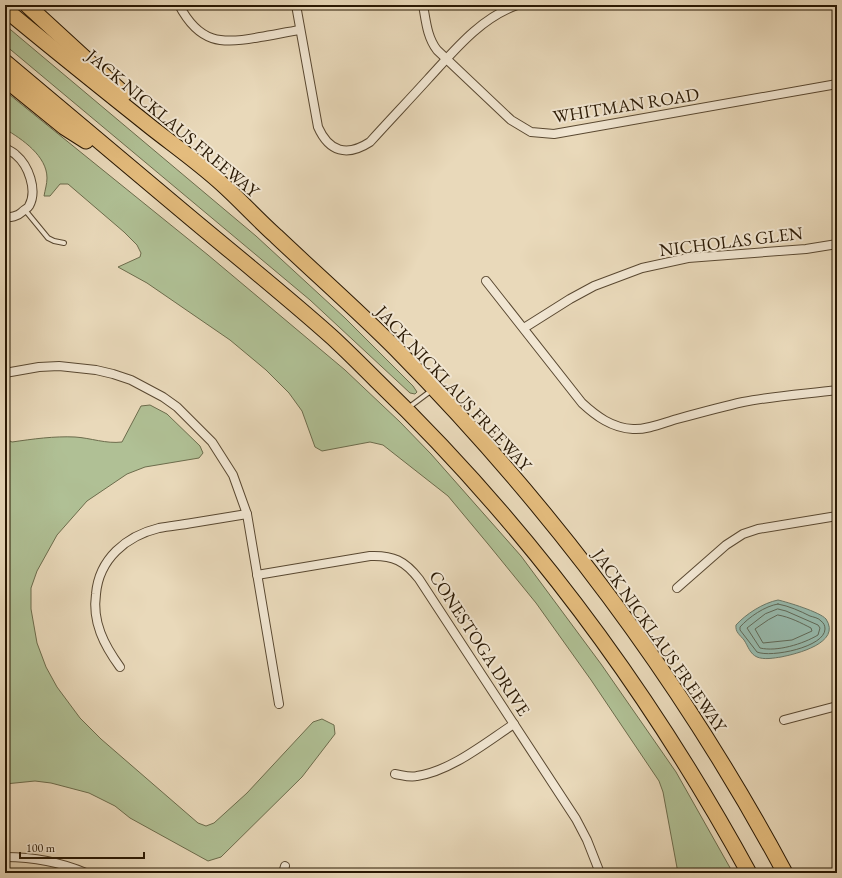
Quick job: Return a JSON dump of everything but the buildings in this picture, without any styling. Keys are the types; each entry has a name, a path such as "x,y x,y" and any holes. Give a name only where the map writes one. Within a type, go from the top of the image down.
{"highway":[{"path":"27,5 220,182"},
{"name":"JACK NICKLAUS FREEWAY","path":"5,9 220,182 360,314 434,389 484,444 562,536 603,588 644,644 718,756 785,873"},
{"path":"5,62 334,339 406,409 484,492 570,597 650,708 688,768 749,873"},
{"path":"5,79 64,127 137,174"}],"street":[{"path":"179,5 191,25 208,37 216,40 239,42 300,30"},
{"path":"296,5 318,127 322,136 328,143 335,148 351,151 370,142 446,59 480,25 516,5"},
{"name":"WHITMAN ROAD","path":"423,5 432,44 511,120 531,132 542,134 569,132 837,84"},
{"path":"5,148 15,154 22,161 32,182 32,193 29,205 20,214 8,218 5,217"},
{"name":"NICHOLAS GLEN","path":"524,328 570,299 594,286 642,268 688,258 806,249 837,244"},
{"path":"486,281 582,403 598,417 611,424 633,429 644,428 699,413 767,398 837,390"},
{"path":"5,373 39,366 77,367 113,374 136,382 163,397 177,407 212,442 233,475 247,514 279,704"},
{"path":"120,667 108,651 102,638 96,621 94,604 96,585 111,555 126,542 142,534 158,529 247,514"},
{"path":"677,588 726,545 743,534 758,529 837,516"},
{"name":"CONESTOGA DRIVE","path":"257,575 370,556 384,555 405,564 419,579 576,819 587,840 600,873"},
{"path":"784,720 837,706"},
{"path":"395,774 415,777 434,772 456,762 514,724"},
{"path":"5,857 34,858 86,873"}],"lane":[{"path":"25,210 48,238 54,242 64,243"},
{"path":"406,409 434,389"}],"shaded area":[{"path":"5,25 256,236 345,318 413,386 417,392 415,394 410,393 310,300 5,45"},
{"path":"5,91 208,255 345,370 400,422 431,454 521,556 601,664 676,772 733,873 678,873 663,792 659,781 591,680 536,603 448,496 383,445 370,442 322,451 315,447 302,411 289,393 266,370 230,340 147,283 118,267 140,257 141,253 137,245 68,184 60,184 50,196 44,196 47,178 43,162 26,143 5,129"},
{"path":"150,405 167,414 200,446 203,453 199,458 145,467 127,474 87,501 57,535 37,571 31,588 31,609 37,643 46,667 57,687 80,718 101,739 198,823 206,826 214,823 247,793 313,722 322,719 334,725 335,734 302,777 221,857 208,861 130,818 115,806 89,793 51,783 35,781 5,784 5,433 6,439 12,442 67,437 122,442 141,406"}],"water":[{"path":"778,600 823,616 829,627 828,635 823,641 815,646 797,653 772,658 755,656 736,630 736,625 755,610 772,601"}]}
